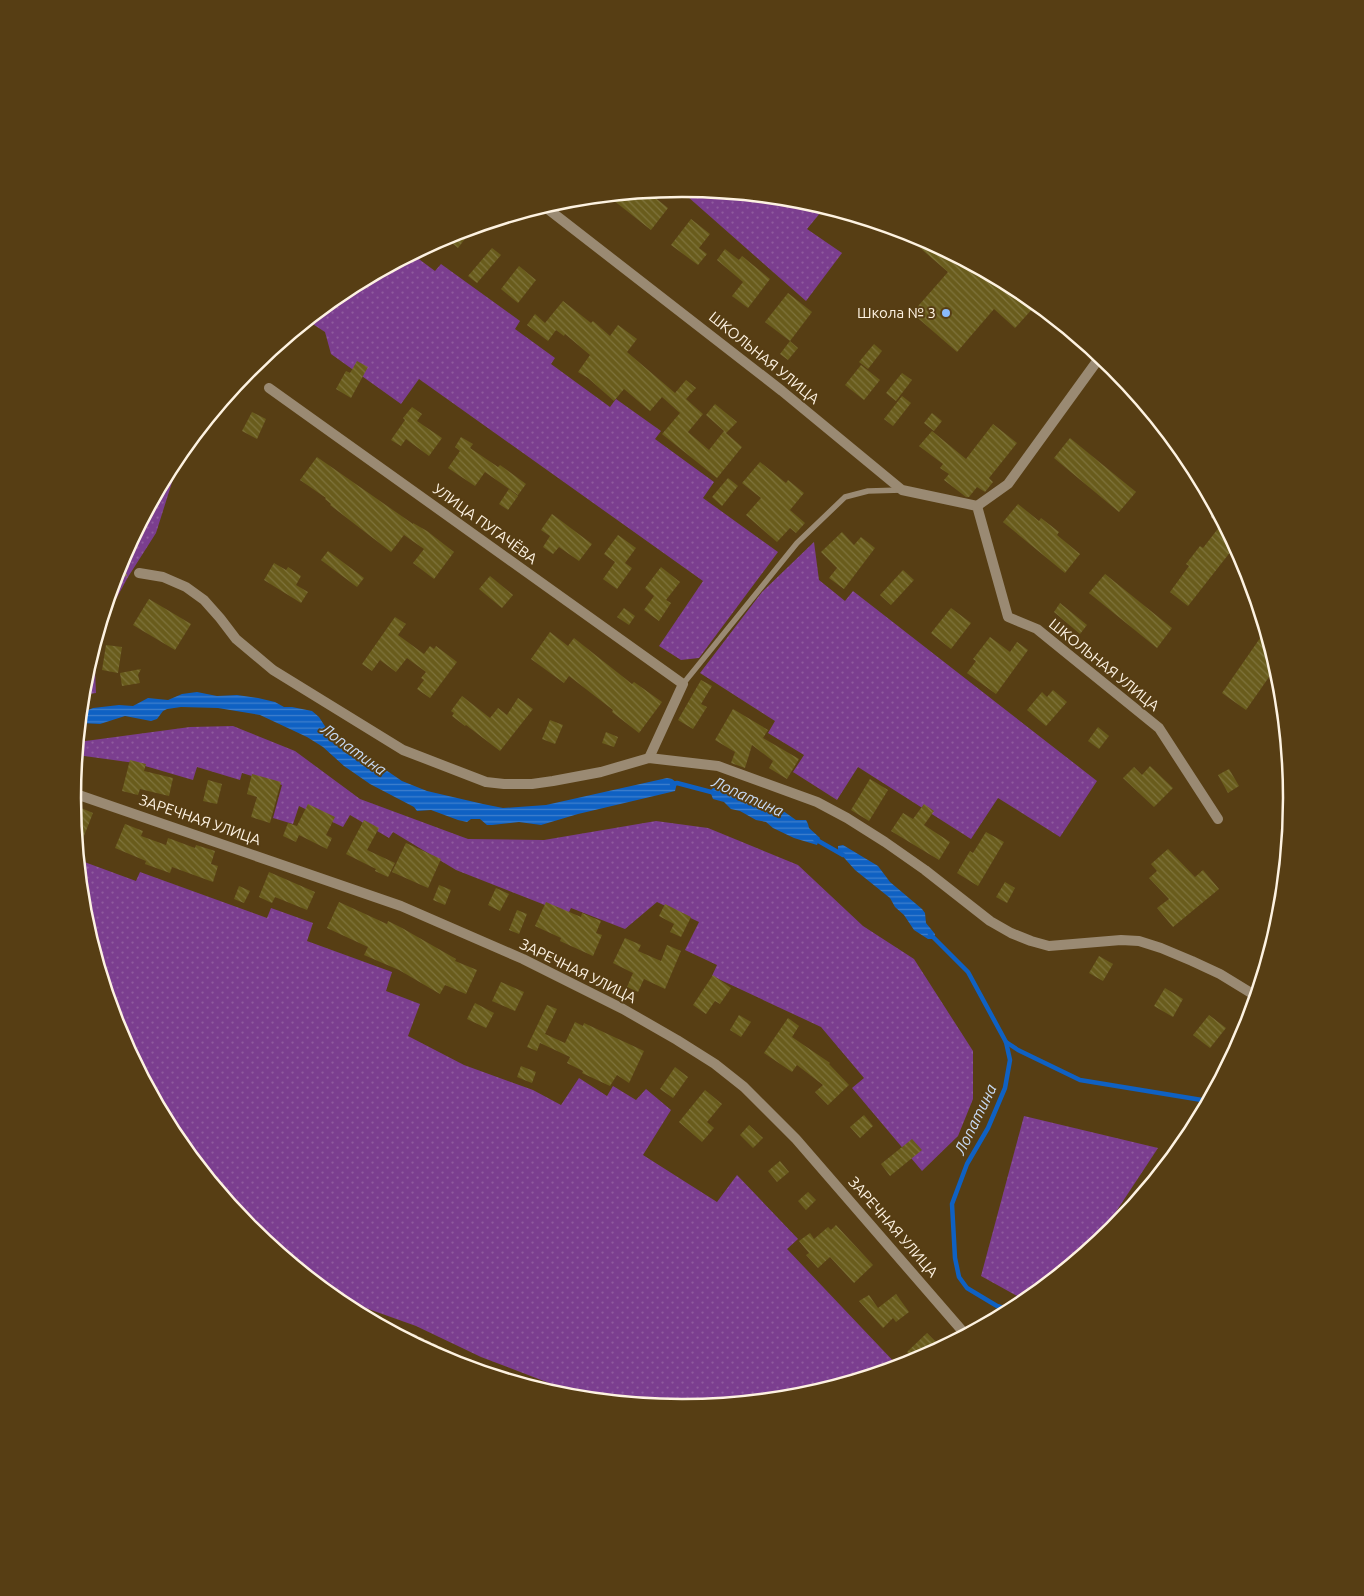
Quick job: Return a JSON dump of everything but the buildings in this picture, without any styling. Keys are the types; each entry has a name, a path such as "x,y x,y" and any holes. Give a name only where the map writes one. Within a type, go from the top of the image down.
{"street":[{"name":"ШКОЛЬНАЯ УЛИЦА","path":"552,212 782,391 902,490 977,506 1008,617 1037,629 1159,728 1218,819"},
{"path":"977,506 1008,484 1096,363"},
{"name":"УЛИЦА ПУГАЧЁВА","path":"269,388 683,684"},
{"path":"139,573 163,577 186,587 204,600 236,640 273,670 403,750 486,782 532,784 553,781 601,772 649,758 718,766 817,802 885,842 990,921 1030,942 1049,946 1121,940 1139,941 1192,961 1220,974 1250,993"},
{"path":"649,758 683,684"},
{"name":"ЗАРЕЧНАЯ УЛИЦА","path":"81,795 401,906 523,959 623,1009 677,1040 715,1064 744,1087 796,1139 962,1329"}],"lane":[{"path":"683,684 797,543 845,497 868,490 902,490"}],"path":[{"path":"410,1334 435,1345"}],"shaded area":[{"path":"688,197 760,202 819,214 807,229 842,253 806,301"},
{"path":"418,258 435,271 441,264 520,321 515,329 555,358 551,364 610,407 616,399 661,431 655,439 714,482 703,498 778,552 699,658 681,660 659,646 703,581 419,379 401,404 331,354 325,332 313,324 348,298 382,278"},
{"path":"173,479 156,533 114,603 143,532"},
{"path":"814,542 819,580 845,601 853,591 1097,781 1060,837 998,798 971,839 858,767 837,800 793,772 804,755 768,733 775,721 700,673 762,592"},
{"path":"95,672 96,693 91,694"},
{"path":"233,726 295,751 360,799 468,839 544,840 656,821 708,828 798,865 863,926 914,959 973,1051 973,1099 958,1136 922,1171 852,1088 864,1078 821,1027 712,976 717,965 685,950 699,922 657,902 625,929 571,908 568,914 456,870 393,832 389,838 350,815 343,827 299,806 293,824 273,818 282,785 242,773 240,780 197,767 193,780 135,763 83,756 84,741 190,727"},
{"path":"85,862 136,881 140,872 267,918 271,908 313,923 307,941 392,972 386,991 420,1004 408,1036 464,1065 533,1090 561,1105 579,1078 607,1096 613,1086 636,1100 646,1089 671,1110 643,1155 717,1202 737,1175 798,1239 787,1249 893,1360 837,1378 760,1394 682,1399 643,1397 604,1394 550,1383 481,1357 416,1326 364,1307 316,1275 257,1223 205,1164 182,1132 143,1064 113,991 93,915"},
{"path":"1024,1116 1158,1148 1112,1217 1048,1275 1018,1297 981,1276"}],"water":[{"path":"197,692 217,696 237,695 275,702 284,707 312,711 319,717 340,746 358,758 377,764 402,781 427,791 503,808 546,805 667,778 677,783 675,791 578,814 541,825 519,822 487,825 480,819 471,819 467,822 431,810 417,811 414,807 370,784 344,766 323,747 307,737 260,715 218,708 181,707 167,709 157,719 151,721 125,716 100,724 86,723 88,710 93,708 119,705 133,706 148,698 168,700 182,694"},
{"path":"713,788 723,789 779,808 796,820 806,820 809,828 820,838 817,845 794,838 773,828 766,822 756,820 740,811 731,809 724,802 713,799 710,791"},
{"path":"843,845 878,866 890,882 922,909 925,913 926,923 935,934 934,939 928,939 914,930 890,898 855,870 838,851 838,846"}],"waterway":[{"name":"Лопатина","path":"672,784 677,783 715,793"},
{"name":"Лопатина","path":"815,839 843,855"},
{"name":"Лопатина","path":"930,934 968,972 1006,1042 1010,1060 1005,1088 988,1128 967,1164 952,1204 955,1258 959,1277 967,1288 1001,1307"},
{"path":"1006,1042 1018,1050 1080,1080 1201,1100"}],"place":[{"name":"Школа № 3","path":"946,313"}]}
